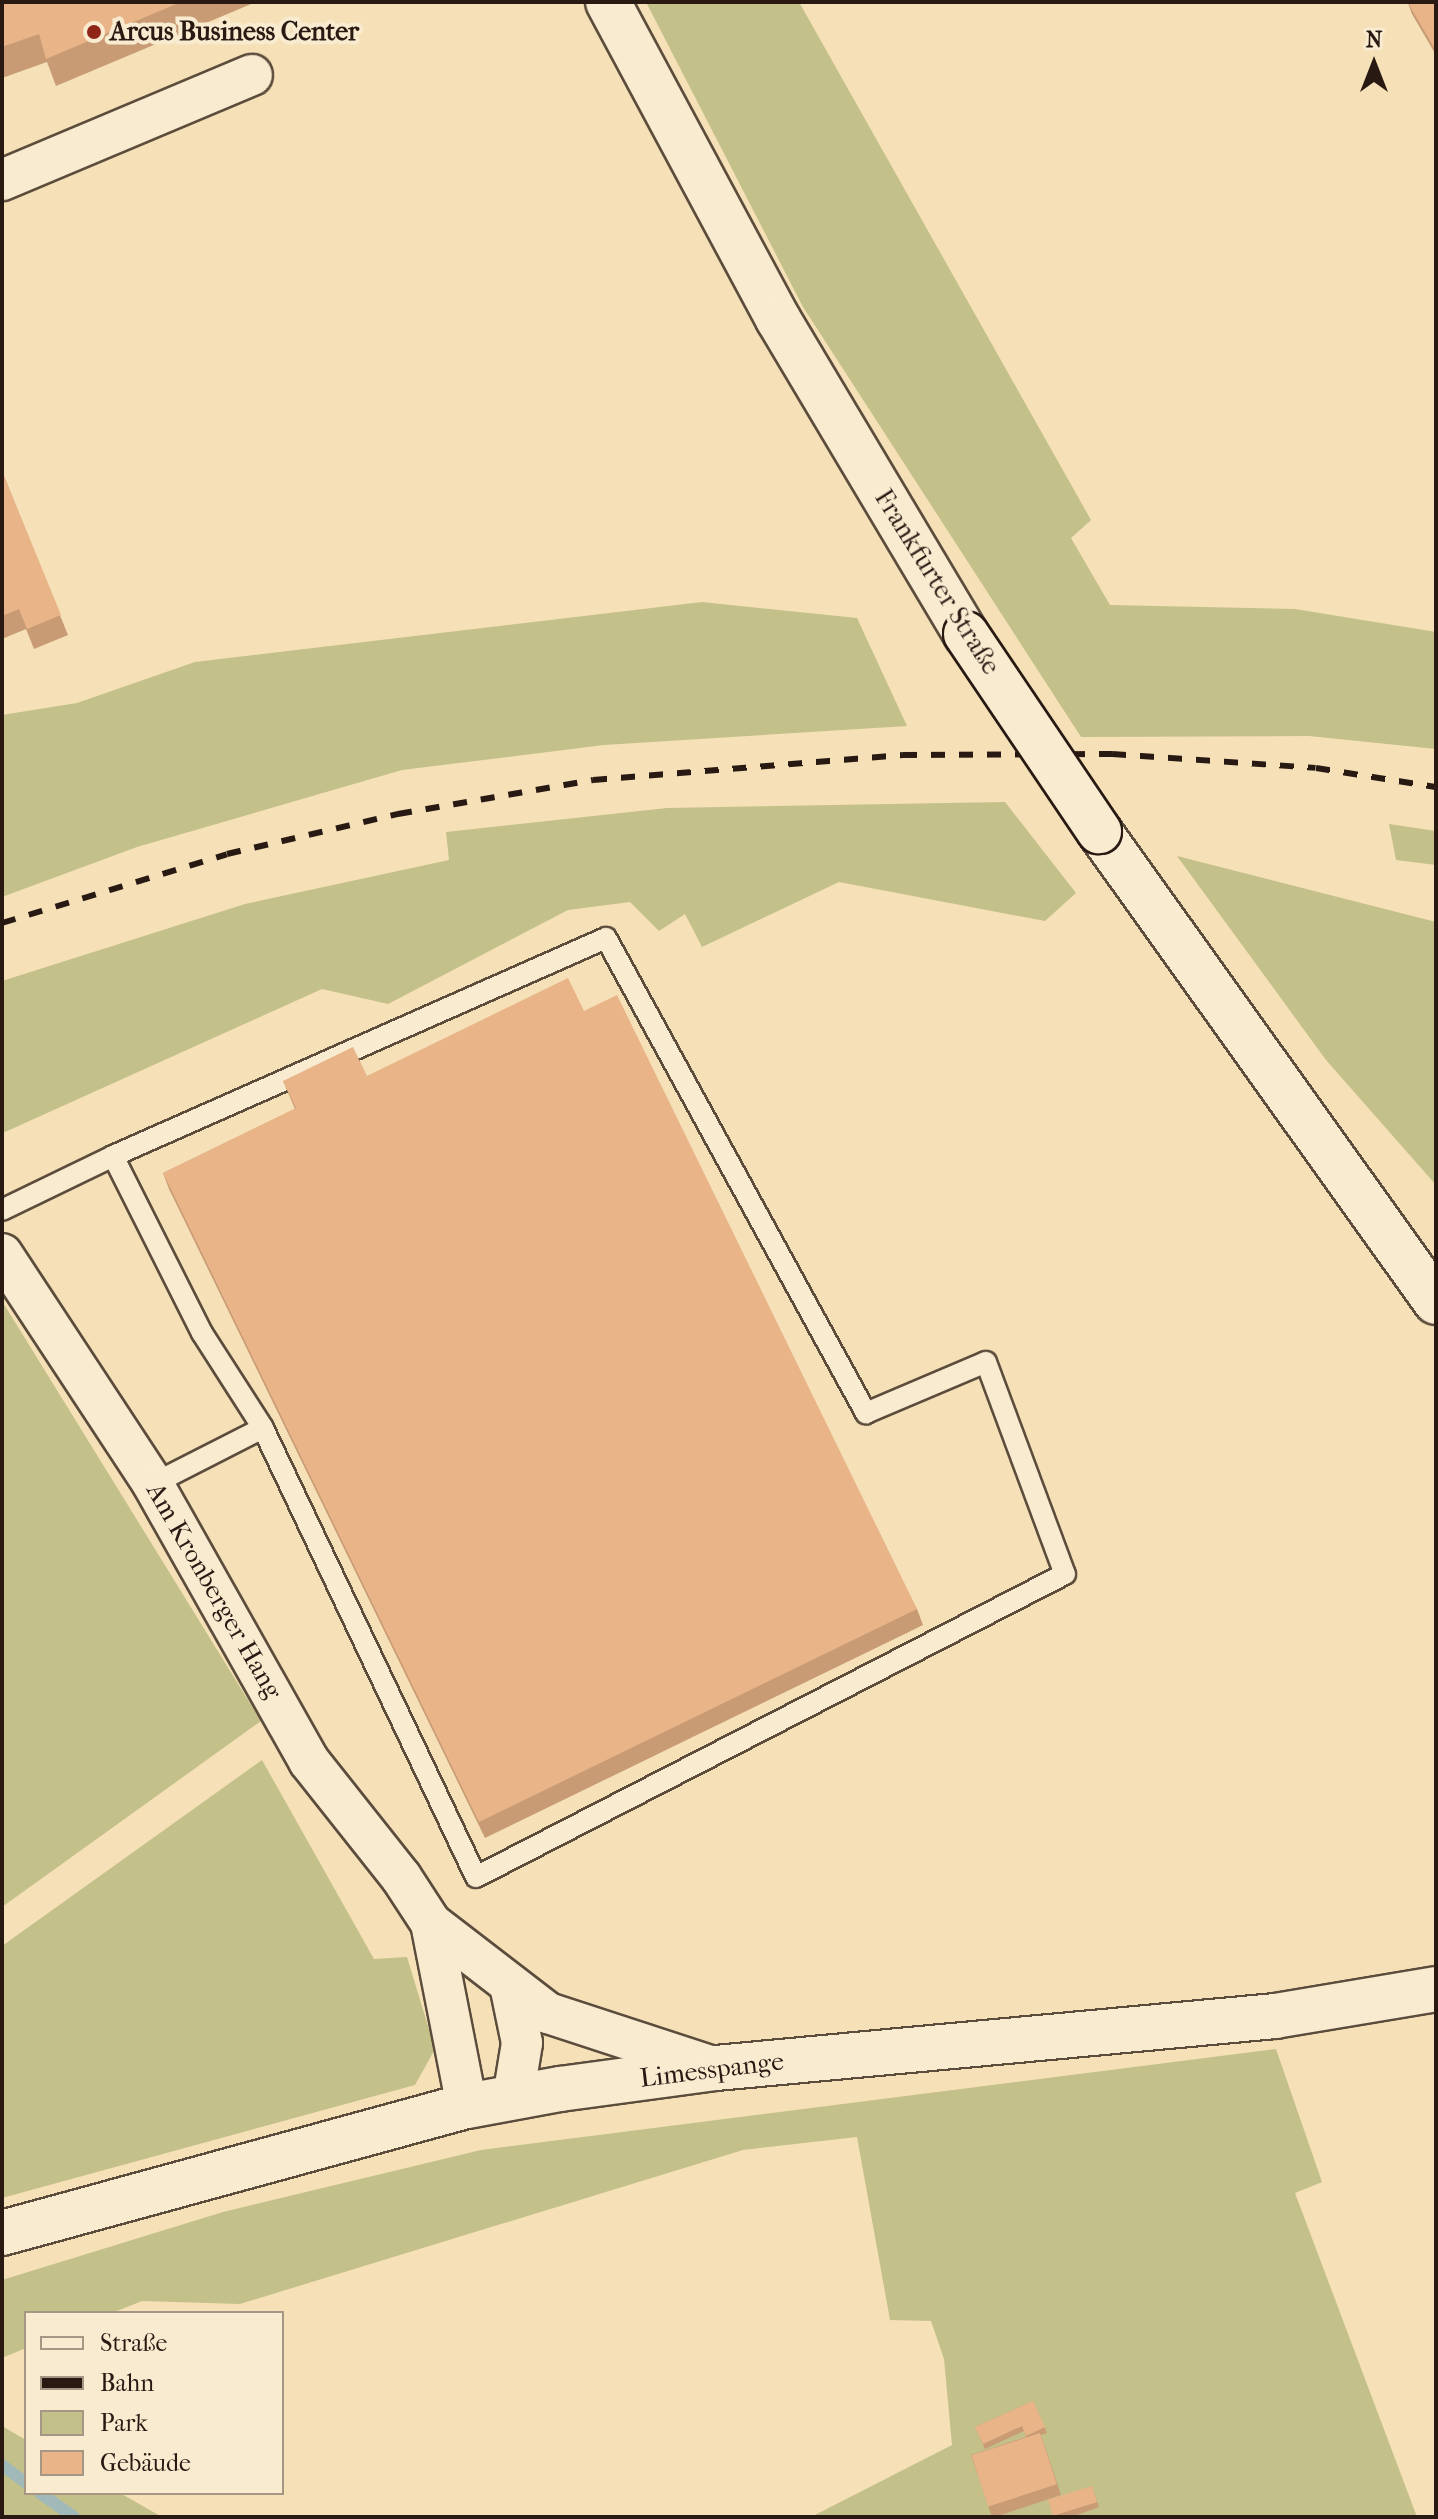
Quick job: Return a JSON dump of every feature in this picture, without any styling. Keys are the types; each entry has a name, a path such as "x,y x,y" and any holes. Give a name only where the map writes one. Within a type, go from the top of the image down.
{"main road":[{"name":"Frankfurter Straße","path":"608,2 778,319 966,634 1099,831 1316,1132"},
{"path":"1316,1132 1436,1259"},
{"path":"1316,1132 1436,1302"},
{"name":"Limesspange","path":"2,2233 467,2106 513,2098 716,2068 1275,2016 1436,1989"}],"street":[{"path":"2,180 252,75"},
{"name":"Am Kronberger Hang","path":"2,1254 153,1484 309,1761 401,1877 431,1923 548,2013 716,2068"},
{"name":"Am Kronberger Hang","path":"431,1923 467,2106"},
{"path":"510,1985 522,2043 513,2098"}],"lane":[{"path":"2,1210 113,1156 606,938 866,1413 986,1362 1065,1574 476,1877 263,1428 202,1333 113,1156"},
{"path":"153,1484 263,1428"}],"green space":[{"path":"646,2 799,2 1091,520 1071,538 1110,605 1295,609 1436,632 1436,749 1309,736 1081,737 803,307"},
{"path":"702,602 857,618 907,726 604,745 402,770 137,847 2,897 2,715 77,703 195,662"},
{"path":"1005,802 1076,893 1045,921 839,882 702,947 685,914 659,931 630,902 568,910 388,1004 322,989 5,1132 2,1128 2,981 245,904 449,860 446,832 667,808"},
{"path":"1389,824 1436,831 1436,865 1396,860"},
{"path":"1177,856 1436,922 1436,1185 1326,1060"},
{"path":"2,1301 261,1721 2,1907"},
{"path":"262,1760 374,1959 407,1957 435,2049 415,2085 2,2198 2,1946"},
{"path":"1276,2049 1322,2182 1295,2193 1417,2517 811,2517 952,2445 944,2359 931,2321 890,2320 857,2137 743,2150 240,2304 142,2301 117,2311 24,2311 24,2349 2,2358 2,2280 223,2212 481,2150"},
{"path":"2,2426 24,2439 24,2495 124,2495 162,2517 2,2517"}],"building":[{"path":"2,2 181,2 46,59 39,34 2,47"},
{"path":"1436,2 1436,51 1408,3"},
{"path":"2,471 61,615 27,629 19,609 2,616"},
{"path":"568,978 584,1011 617,995 917,1609 479,1822 163,1173 296,1108 283,1081 353,1047 367,1076"},
{"path":"1033,2401 1045,2427 1026,2436 1022,2426 983,2444 975,2427"},
{"path":"1040,2433 1057,2484 988,2507 972,2455"},
{"path":"1092,2486 1097,2502 1053,2516 1048,2499"}],"waterway":[{"path":"2,2465 24,2482"},
{"path":"43,2495 74,2517"}],"railway":[{"path":"2,923 227,854 398,814 593,780 903,755 1112,754 1316,768 1436,787"}],"place":[{"name":"Arcus Business Center","path":"94,32"}]}
